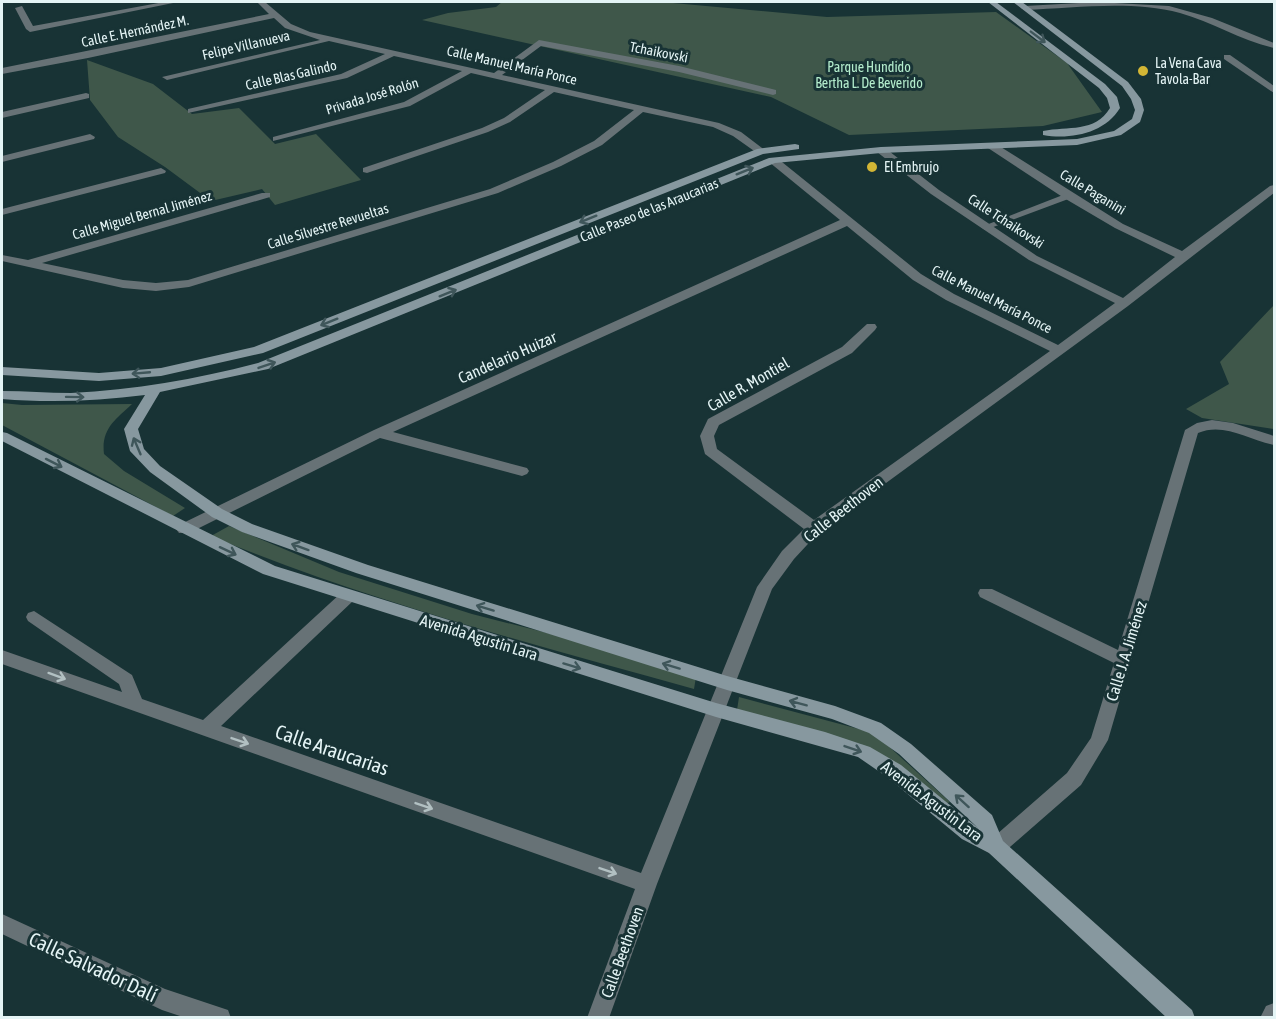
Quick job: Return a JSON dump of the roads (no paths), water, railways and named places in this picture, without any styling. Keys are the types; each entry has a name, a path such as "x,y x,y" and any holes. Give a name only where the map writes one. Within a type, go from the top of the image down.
{"main road":[{"name":"Calle Paseo de las Araucarias","path":"2,371 99,378 161,372 258,350 761,151 790,147 1071,132 1098,126 1111,117 1115,108 1112,97 1102,86 992,2"},
{"name":"Calle Paseo de las Araucarias","path":"2,395 87,398 208,382 263,366 773,160 881,150 1077,142 1103,138 1124,131 1137,121 1141,109 1137,96 1125,84 1021,5"},
{"path":"360,310 374,323"},
{"name":"Avenida Agustín Lara","path":"155,390 131,429 137,451 154,469 217,513 247,528 362,569 727,683 835,713 875,728 905,749 985,821 996,847"},
{"name":"Avenida Agustín Lara","path":"2,436 269,570 347,597 716,710 825,739 864,752 894,771 969,833 996,847"},
{"path":"996,847 1184,1017"}],"street":[{"path":"19,8 30,30 174,2"},
{"name":"Calle Manuel María Ponce","path":"265,2 274,15 297,31 716,125 737,134 761,151"},
{"path":"1021,5 1129,3 1151,5 1192,14 1275,46"},
{"name":"Calle E. Hernández M.","path":"2,71 88,56 274,15"},
{"name":"Felipe Villanueva","path":"167,77 331,39"},
{"name":"Tchaikovski","path":"495,76 539,43 679,69 773,92"},
{"name":"Calle Blas Galindo","path":"191,111 344,76 393,53"},
{"path":"1227,57 1275,90"},
{"name":"Privada José Rolón","path":"277,139 407,104 470,70"},
{"path":"367,170 485,130 507,120 552,89"},
{"path":"2,115 86,96"},
{"name":"Calle Silvestre Revueltas","path":"2,258 123,284 156,287 189,283 494,191 557,164 598,142 642,108"},
{"path":"2,159 90,137"},
{"name":"Calle Paganini","path":"992,146 1119,226 1183,256"},
{"name":"Calle Tchaikovski","path":"881,150 985,227 1033,258 1124,303"},
{"name":"Calle Manuel María Ponce","path":"773,160 846,222 917,277 950,297 1058,350"},
{"path":"2,212 161,171"},
{"name":"Calle Beethoven","path":"598,1017 647,884 765,587 788,555 814,528 1124,303 1275,188"},
{"name":"Calle Miguel Bernal Jiménez","path":"26,264 266,195"},
{"name":"Candelario Huizar","path":"184,529 379,433 846,222"},
{"name":"Calle R. Montiel","path":"814,528 710,451 707,436 713,422 848,350 871,327"},
{"name":"Calle J. A. Jiménez","path":"996,847 1074,779 1099,740 1192,430 1202,424 1218,424 1275,441"},
{"path":"379,433 522,471"},
{"path":"986,593 1123,660"},
{"path":"206,729 347,597"},
{"path":"34,617 126,680 136,705"},
{"name":"Calle Araucarias","path":"2,657 647,884"},
{"name":"Calle Salvador Dalí","path":"2,924 162,999 220,1017"},
{"path":"1271,1017 1275,1014"}],"lane":[{"path":"985,227 1068,196"}],"place":[{"name":"La Vena Cava Tavola-Bar","path":"1143,71"},
{"name":"El Embrujo","path":"872,167"}],"park label":[{"name":"Parque Hundido Bertha L. De Beverido","path":"869,76"}]}
